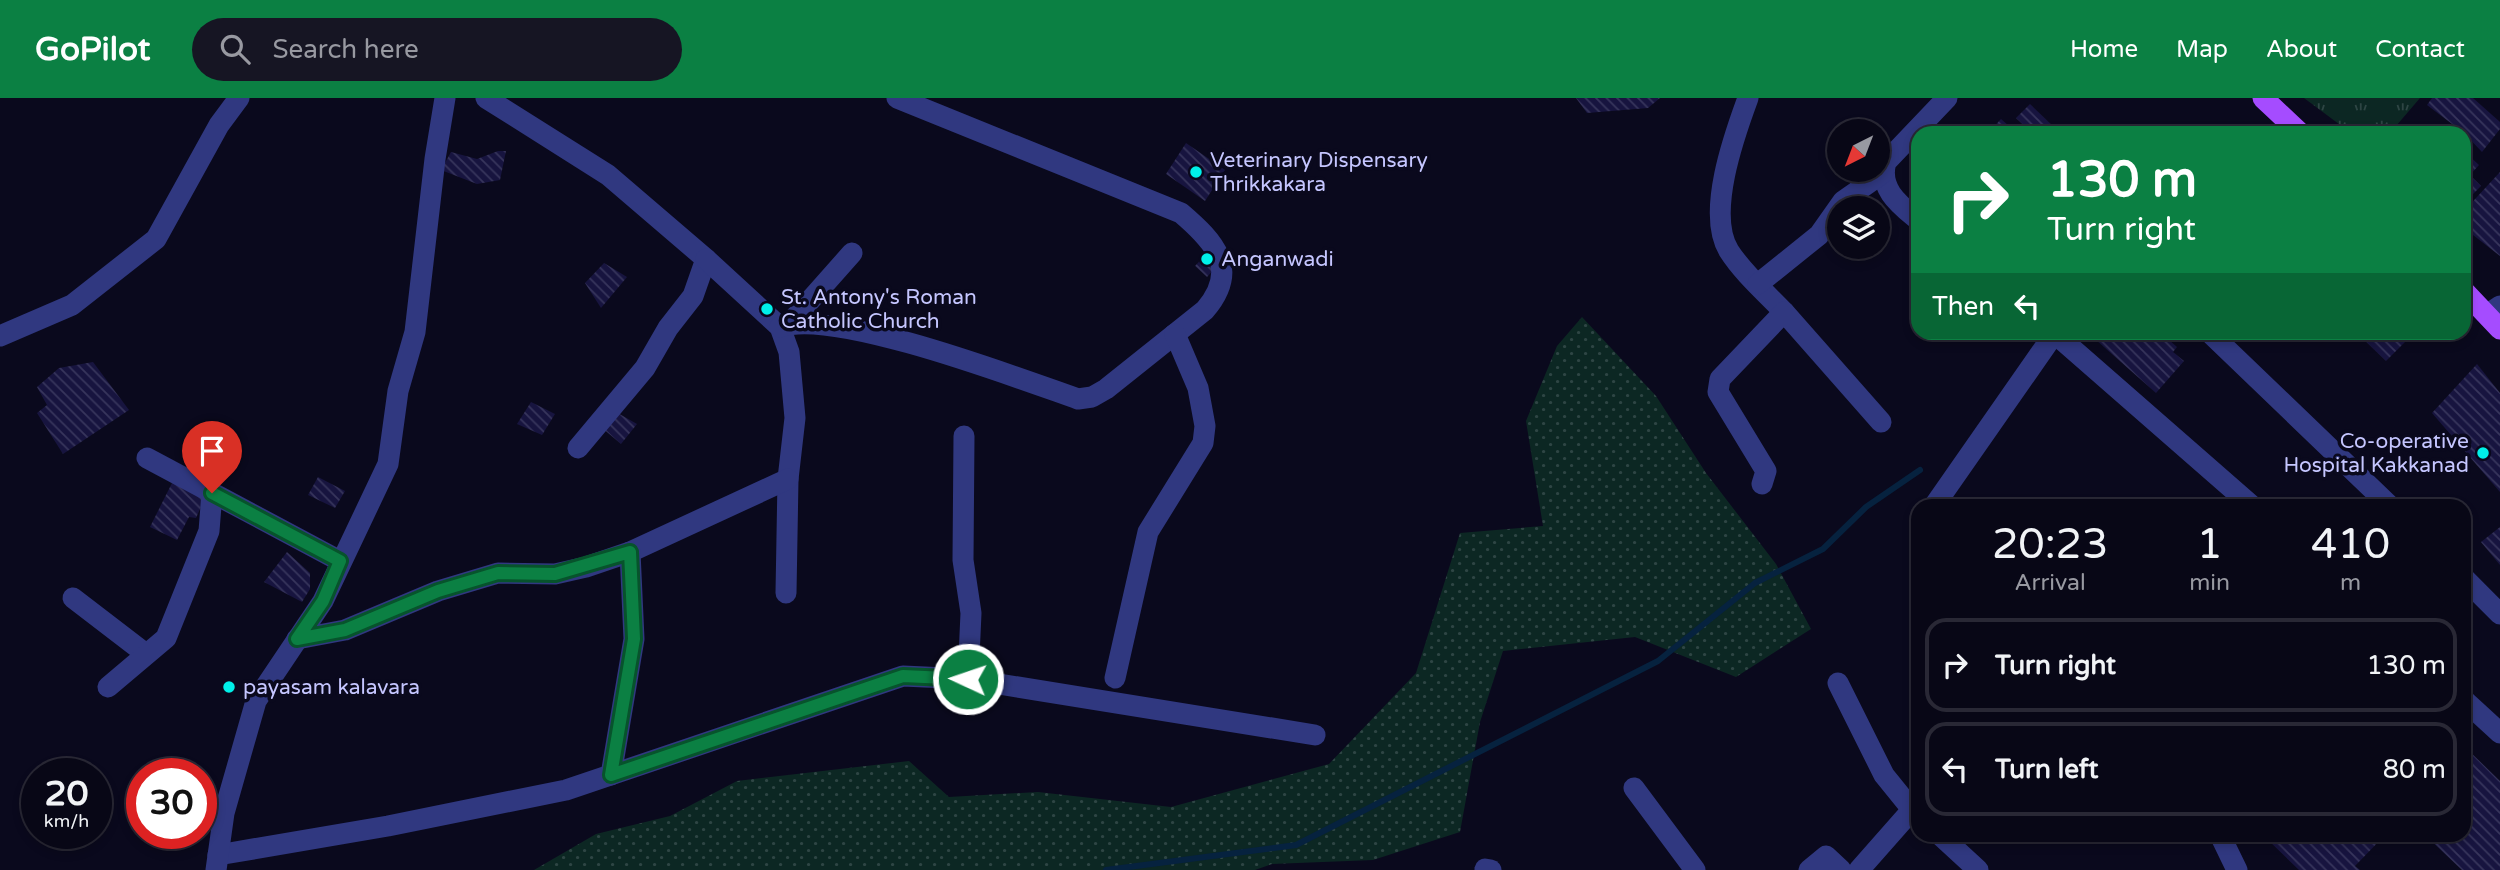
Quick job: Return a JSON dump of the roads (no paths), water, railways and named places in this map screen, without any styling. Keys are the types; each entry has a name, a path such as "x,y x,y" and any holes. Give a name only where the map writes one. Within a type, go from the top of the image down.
{"main road":[{"path":"2263,98 2293,126"},
{"path":"2471,296 2496,316"}],"street":[{"path":"0,336 72,305 150,245 167,225 219,125 239,98"},
{"path":"445,98 415,332 398,391 388,464 323,601 256,701 224,813 217,863 554,793 903,676 968,679 1315,735"},
{"path":"486,98 608,175 785,325 794,387 795,418 788,479 786,593"},
{"path":"785,325 821,322 964,359 1078,399 1092,397 1105,389 1175,334 1205,310 1222,285 1224,269 1214,247 1199,228 1181,213 897,98"},
{"path":"1748,98 1728,153 1720,214 1728,250 1881,422"},
{"path":"1920,126 1947,98"},
{"path":"1890,158 1911,136"},
{"path":"1758,284 1819,234 1843,201 1870,182"},
{"path":"1886,182 1890,193 1911,213"},
{"path":"785,325 852,253"},
{"path":"578,448 645,368 693,296 706,259"},
{"path":"1762,484 1766,471 1718,392 1720,379 1784,312"},
{"path":"1115,678 1148,532 1203,443 1205,426 1198,388 1175,334"},
{"path":"1939,499 2048,340"},
{"path":"2061,340 2244,499"},
{"path":"2217,340 2383,499"},
{"path":"964,436 962,560 971,613 968,679"},
{"path":"147,458 340,561"},
{"path":"297,639 345,630 438,591 498,573 555,574 630,552 788,479"},
{"path":"108,687 166,638 192,579 209,531 212,493"},
{"path":"611,775 634,639 630,552"},
{"path":"2471,585 2500,614"},
{"path":"73,598 146,654"},
{"path":"1838,683 1884,775 1911,810"},
{"path":"2471,706 2500,733"},
{"path":"1634,788 1695,870"},
{"path":"1859,870 1911,817"},
{"path":"1948,842 1978,870"},
{"path":"2223,842 2237,870"},
{"path":"1809,870 1826,856 1841,870"}],"waterway":[{"path":"1106,870 1296,845 1658,661 1755,583 1823,549 1866,507 1920,470"}],"place":[{"name":"Veterinary Dispensary Thrikkakara","path":"1196,172"},
{"name":"Anganwadi","path":"1207,259"},
{"name":"St. Antony's Roman Catholic Church","path":"767,309"},
{"name":"Co-operative Hospital Kakkanad","path":"2483,453"},
{"name":"payasam kalavara","path":"229,687"}]}
